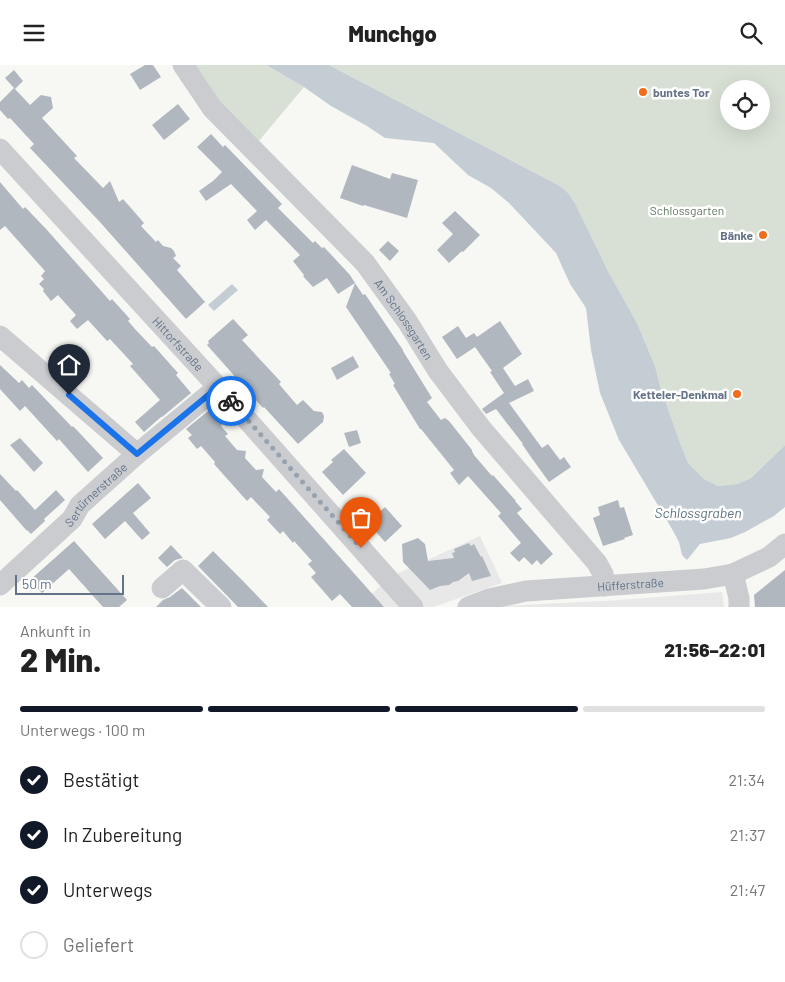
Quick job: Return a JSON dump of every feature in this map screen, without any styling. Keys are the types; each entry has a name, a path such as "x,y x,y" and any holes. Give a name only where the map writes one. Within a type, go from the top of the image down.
{"street":[{"name":"Am Schlossgarten","path":"183,65 212,108 365,263 407,321 438,371 481,428 597,563 603,574 605,586"},
{"name":"Hittorfstraße","path":"0,149 218,387 413,607"},
{"path":"0,336 137,454"},
{"name":"Sertürnerstraße","path":"0,585 72,519 80,505 137,454 218,387"},
{"name":"Hüfferstraße","path":"468,607 489,599 526,591 704,579 733,574 769,557 785,544"},
{"path":"162,588 183,570 221,607"},
{"path":"733,574 739,607"}],"shaded area":[{"path":"480,536 502,583 433,607 357,607 392,576"},
{"path":"722,592 724,607 500,607 620,600"}],"green space":[{"path":"189,65 266,65 304,87 258,142 219,105"},
{"name":"Schlossgarten","path":"329,65 785,65 785,445 751,478 737,484 718,486 704,479 688,463 661,389 655,366 637,323 568,193 560,186"}],"water":[{"name":"Schlossgraben","path":"266,65 329,65 560,186 575,203 609,273 637,323 655,366 661,389 688,463 704,479 718,486 737,484 751,478 785,445 785,507 774,516 745,532 731,538 700,544 687,560 682,555 679,542 672,529 619,440 600,393 591,350 586,308 570,284 556,253 509,203 491,188 468,175 434,143 385,138"},
{"path":"232,284 238,290 214,311 208,305"}],"building":[{"path":"145,65 153,65 161,77 140,90 130,74"},
{"path":"14,70 23,81 15,89 30,105 41,95 51,97 53,108 42,118 77,156 74,158 103,188 110,181 119,202 123,199 144,223 141,226 156,242 158,240 163,246 174,251 176,256 173,258 181,266 177,270 205,302 186,319 99,221 30,148 34,144 0,110 0,102 14,88 5,78"},
{"path":"178,104 190,119 164,140 152,125"},
{"path":"211,134 223,147 225,145 282,204 278,208 313,243 315,241 322,248 324,247 355,283 338,294 327,278 313,287 293,261 300,255 266,220 255,230 247,220 257,211 231,184 206,201 199,191 222,172 197,147"},
{"path":"352,165 390,179 392,173 418,180 407,218 340,198"},
{"path":"0,182 23,209 25,207 47,230 110,301 112,299 130,319 128,321 135,329 152,347 154,346 178,373 176,375 191,393 144,432 135,422 160,400 130,366 133,364 110,339 107,341 88,320 77,329 70,321 76,315 58,295 51,301 43,291 44,289 39,284 44,279 41,276 45,271 5,226 0,230"},
{"path":"455,211 480,235 449,263 437,250 453,234 442,223"},
{"path":"388,241 399,251 390,261 379,250"},
{"path":"355,283 363,295 365,294 403,350 432,398 427,402 441,420 445,418 449,421 474,455 516,501 522,509 517,513 553,554 541,565 537,560 532,565 524,557 519,562 510,553 521,543 498,516 501,513 468,476 459,485 450,473 454,470 420,429 393,385 395,384 389,374 391,373 346,307"},
{"path":"233,319 248,335 242,340 281,382 279,384 297,405 303,400 314,411 322,412 324,416 323,422 298,444 207,345 208,341"},
{"path":"500,321 522,354 503,368 515,386 528,379 534,391 509,403 542,448 548,444 560,460 564,457 571,467 549,482 496,409 486,414 482,409 504,393 490,372 492,371 475,347 457,359 442,337 458,326 466,338 474,333 477,337"},
{"path":"353,356 359,367 337,380 331,368"},
{"path":"0,365 19,383 22,380 29,388 32,385 103,458 88,472 59,439 57,441 25,406 20,411 0,389"},
{"path":"208,411 222,425 228,434 225,436 237,450 246,451 245,458 256,470 264,469 262,477 276,492 279,489 384,607 352,607 340,594 332,601 311,577 316,573 308,564 312,561 283,531 280,534 267,520 270,517 251,497 247,501 214,464 215,462 201,446 197,449 188,438 192,435 186,429"},
{"path":"357,430 361,443 349,447 344,433"},
{"path":"20,438 43,463 34,472 10,445"},
{"path":"344,449 366,473 343,495 322,472 333,462 331,460"},
{"path":"0,474 35,510 56,490 65,500 31,534 0,500"},
{"path":"138,483 151,498 133,513 150,533 142,540 125,521 105,539 92,524"},
{"path":"618,500 620,508 624,507 633,535 603,546 593,518 600,515 598,507"},
{"path":"385,507 402,526 385,542 368,523"},
{"path":"418,538 425,544 428,561 454,558 452,553 455,552 454,549 469,543 471,546 474,544 491,576 472,581 469,573 449,585 430,590 403,562 402,544"},
{"path":"74,541 127,600 119,607 103,607 69,569 42,593 30,580"},
{"path":"171,545 183,558 175,560 167,567 158,558"},
{"path":"213,551 268,607 238,607 198,566"},
{"path":"785,570 785,607 755,607 754,595"},
{"path":"182,588 201,607 156,607 163,600"}],"way so far":[{"path":"231,401 361,548"}],"place":[{"name":"buntes Tor","path":"643,92"},
{"name":"Bänke","path":"763,235"},
{"name":"Ketteler-Denkmal","path":"737,394"}],"route":[{"path":"69,395 137,454 218,387 231,401"}]}
